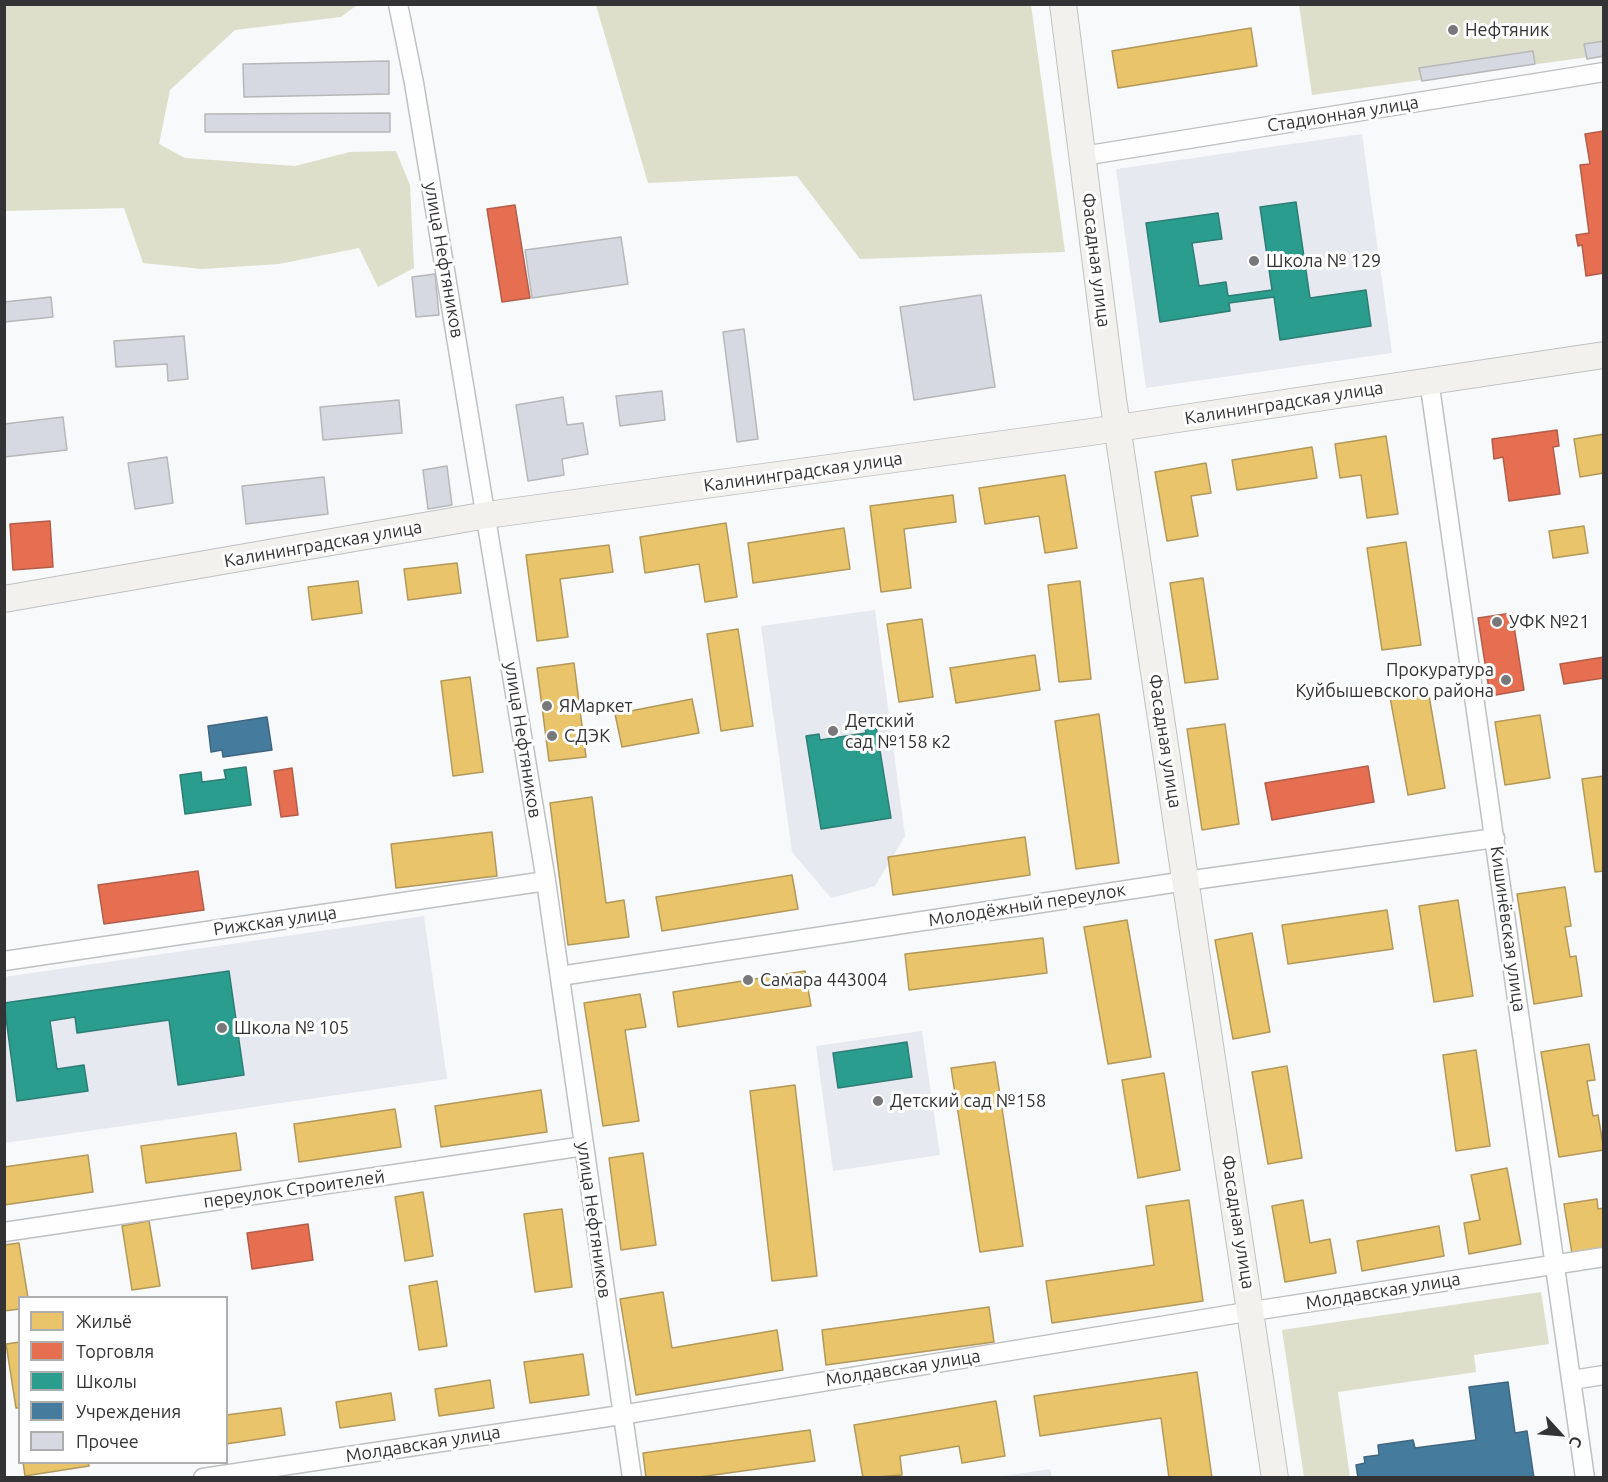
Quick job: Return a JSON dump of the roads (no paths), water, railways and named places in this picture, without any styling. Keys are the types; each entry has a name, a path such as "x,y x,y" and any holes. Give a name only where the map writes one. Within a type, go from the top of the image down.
{"street":[{"name":"улица Нефтяников","path":"398,4 416,95 546,881 621,1415 632,1478"},
{"name":"Фасадная улица","path":"1062,4 1118,428 1252,1311 1275,1478"},
{"name":"Стадионная улица","path":"1083,156 1604,72"},
{"name":"Калининградская улица","path":"4,599 487,516 1118,428 1604,355"},
{"name":"Кишинёвская улица","path":"1430,381 1585,1478"},
{"name":"Молодёжный переулок","path":"560,975 1186,881 1495,838"},
{"name":"Рижская улица","path":"4,961 546,881"},
{"name":"переулок Строителей","path":"4,1232 584,1146"},
{"name":"Молдавская улица","path":"203,1478 621,1415 1252,1311 1604,1257"},
{"path":"1572,1380 1604,1375"}],"place":[{"name":"Нефтяник","path":"1453,30"},
{"name":"Школа № 129","path":"1254,261"},
{"name":"УФК №21","path":"1497,622"},
{"name":"Прокуратура Куйбышевского района","path":"1506,680"},
{"name":"ЯМаркет","path":"547,706"},
{"name":"Детский сад №158 к2","path":"833,731"},
{"name":"СДЭК","path":"552,736"},
{"name":"Самара 443004","path":"748,980"},
{"name":"Школа № 105","path":"222,1028"},
{"name":"Детский сад №158","path":"878,1101"}]}
